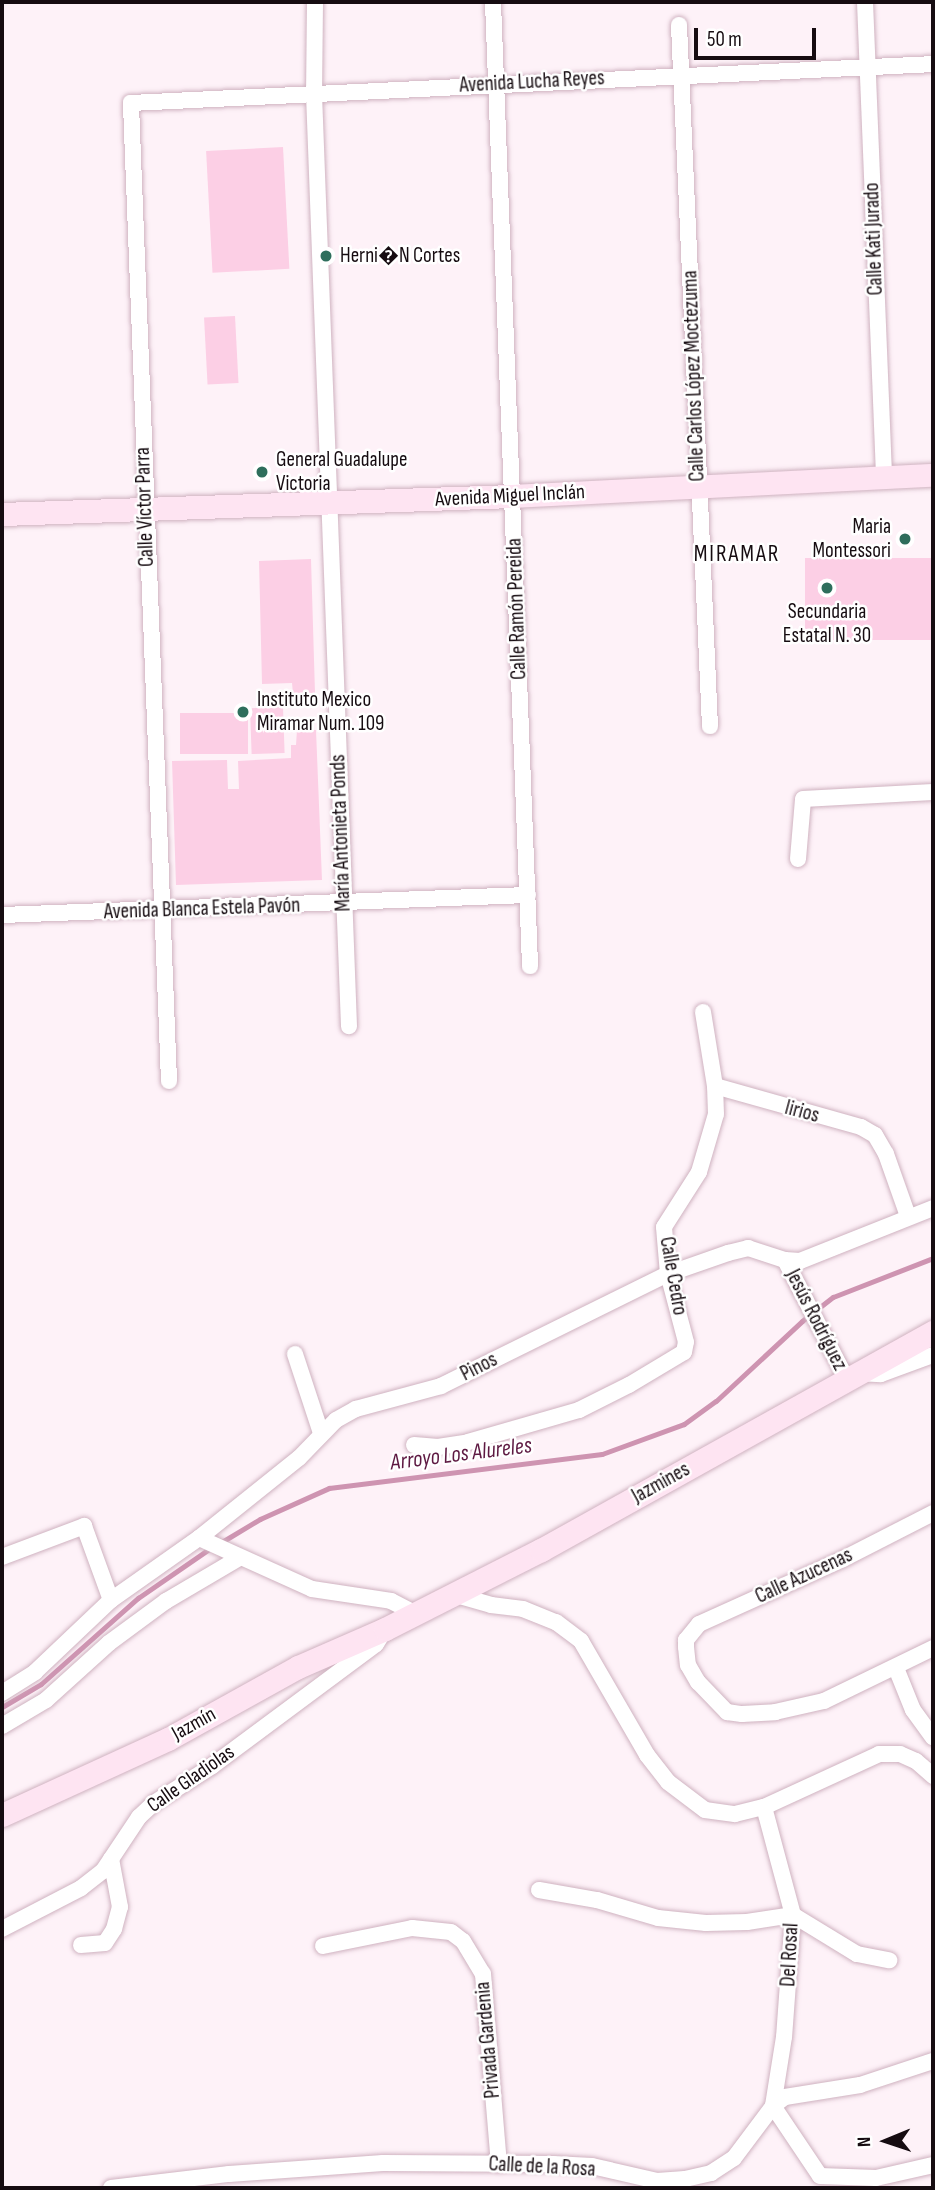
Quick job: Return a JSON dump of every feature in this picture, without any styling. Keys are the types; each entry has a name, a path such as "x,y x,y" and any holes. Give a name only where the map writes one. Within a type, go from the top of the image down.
{"main road":[{"name":"Avenida Miguel Inclán","path":"2,514 513,496 933,474"},
{"name":"Jazmines","path":"385,1629 541,1550 933,1332"},
{"name":"Jazmín","path":"2,1815 168,1739 298,1667 385,1629"}],"street":[{"name":"María Antonieta Ponds","path":"315,2 314,94 349,1026"},
{"name":"Calle Ramón Pereida","path":"493,2 530,966"},
{"name":"Calle Kati Jurado","path":"865,2 884,477"},
{"name":"Calle Carlos López Moctezuma","path":"679,25 710,726"},
{"name":"Avenida Lucha Reyes","path":"131,103 933,64"},
{"name":"Calle Víctor Parra","path":"131,103 169,1081"},
{"path":"798,859 803,799 933,792"},
{"name":"Avenida Blanca Estela Pavón","path":"2,915 528,895"},
{"path":"703,1012 715,1086"},
{"name":"lirios","path":"715,1086 861,1127 875,1135 886,1154 908,1216"},
{"name":"Calle Cedro","path":"414,1445 438,1447 468,1443 579,1410 629,1385 684,1352 682,1326 668,1274 664,1227 699,1172 716,1114 715,1086"},
{"path":"785,1261 800,1261 822,1254 908,1216 933,1208"},
{"name":"Pinos","path":"2,1693 35,1672 111,1600 202,1539 299,1458 320,1433 356,1409 440,1386 668,1274 748,1248 785,1261"},
{"name":"Jesús Rodríguez","path":"785,1261 817,1323 853,1377"},
{"path":"295,1354 320,1433"},
{"path":"853,1377 881,1374 933,1355"},
{"name":"Calle Azucenas","path":"896,1668 824,1701 775,1712 727,1712 698,1682 688,1665 686,1640 699,1624 843,1559 933,1513"},
{"path":"2,1558 84,1526 111,1600"},
{"path":"202,1539 312,1589 391,1601 415,1613"},
{"path":"2,1726 46,1700 109,1643 166,1601 239,1558"},
{"path":"453,1594 523,1609 556,1622 581,1641 647,1755 668,1782 705,1810 735,1814 764,1807 879,1754 900,1754 916,1761 933,1776"},
{"name":"Calle Gladiolas","path":"2,1929 81,1888 103,1871 139,1816 154,1803 212,1766 376,1644 385,1629"},
{"path":"933,1648 896,1668 913,1710 933,1738"},
{"name":"Del Rosal","path":"764,1807 793,1915 785,2036 773,2106"},
{"path":"81,1945 105,1943 114,1929 120,1906 111,1859"},
{"path":"539,1891 597,1899 624,1910 670,1919 747,1922 793,1915 857,1954 889,1960"},
{"name":"Privada Gardenia","path":"323,1946 412,1928 452,1932 463,1941 483,1974 499,2164"},
{"path":"933,2061 860,2084 785,2097 773,2106 820,2176 876,2178 933,2165"},
{"name":"Calle de la Rosa","path":"111,2188 229,2174 383,2163 592,2166 657,2181 685,2179 711,2173 734,2158 773,2106"}],"shaded area":[{"path":"283,147 289,269 212,273 206,151"},
{"path":"235,316 239,383 208,385 204,318"},
{"path":"805,558 933,558 933,640 805,640"},
{"path":"311,559 315,693 293,694 292,683 262,684 259,561"},
{"path":"283,707 285,753 252,754 250,708"},
{"path":"180,713 248,713 248,754 180,754"},
{"path":"297,730 316,730 322,880 176,885 172,761 227,760 228,789 239,789 238,761 291,758 291,745 296,745"}],"waterway":[{"name":"Arroyo Los Alureles","path":"220,1543 260,1519 329,1488 602,1454 684,1424 716,1401 802,1321 833,1297 933,1258"},
{"name":"Arroyo Los Alureles","path":"2,1707 41,1684 138,1598 212,1547"}],"place":[{"name":"Herni�N Cortes","path":"326,256"},
{"name":"General Guadalupe Victoria","path":"262,472"},
{"name":"Maria Montessori","path":"905,539"},
{"name":"Secundaria Estatal N. 30","path":"827,588"},
{"name":"Instituto Mexico Miramar Num. 109","path":"243,712"}],"district":[{"name":"MIRAMAR","path":"737,554"}]}
